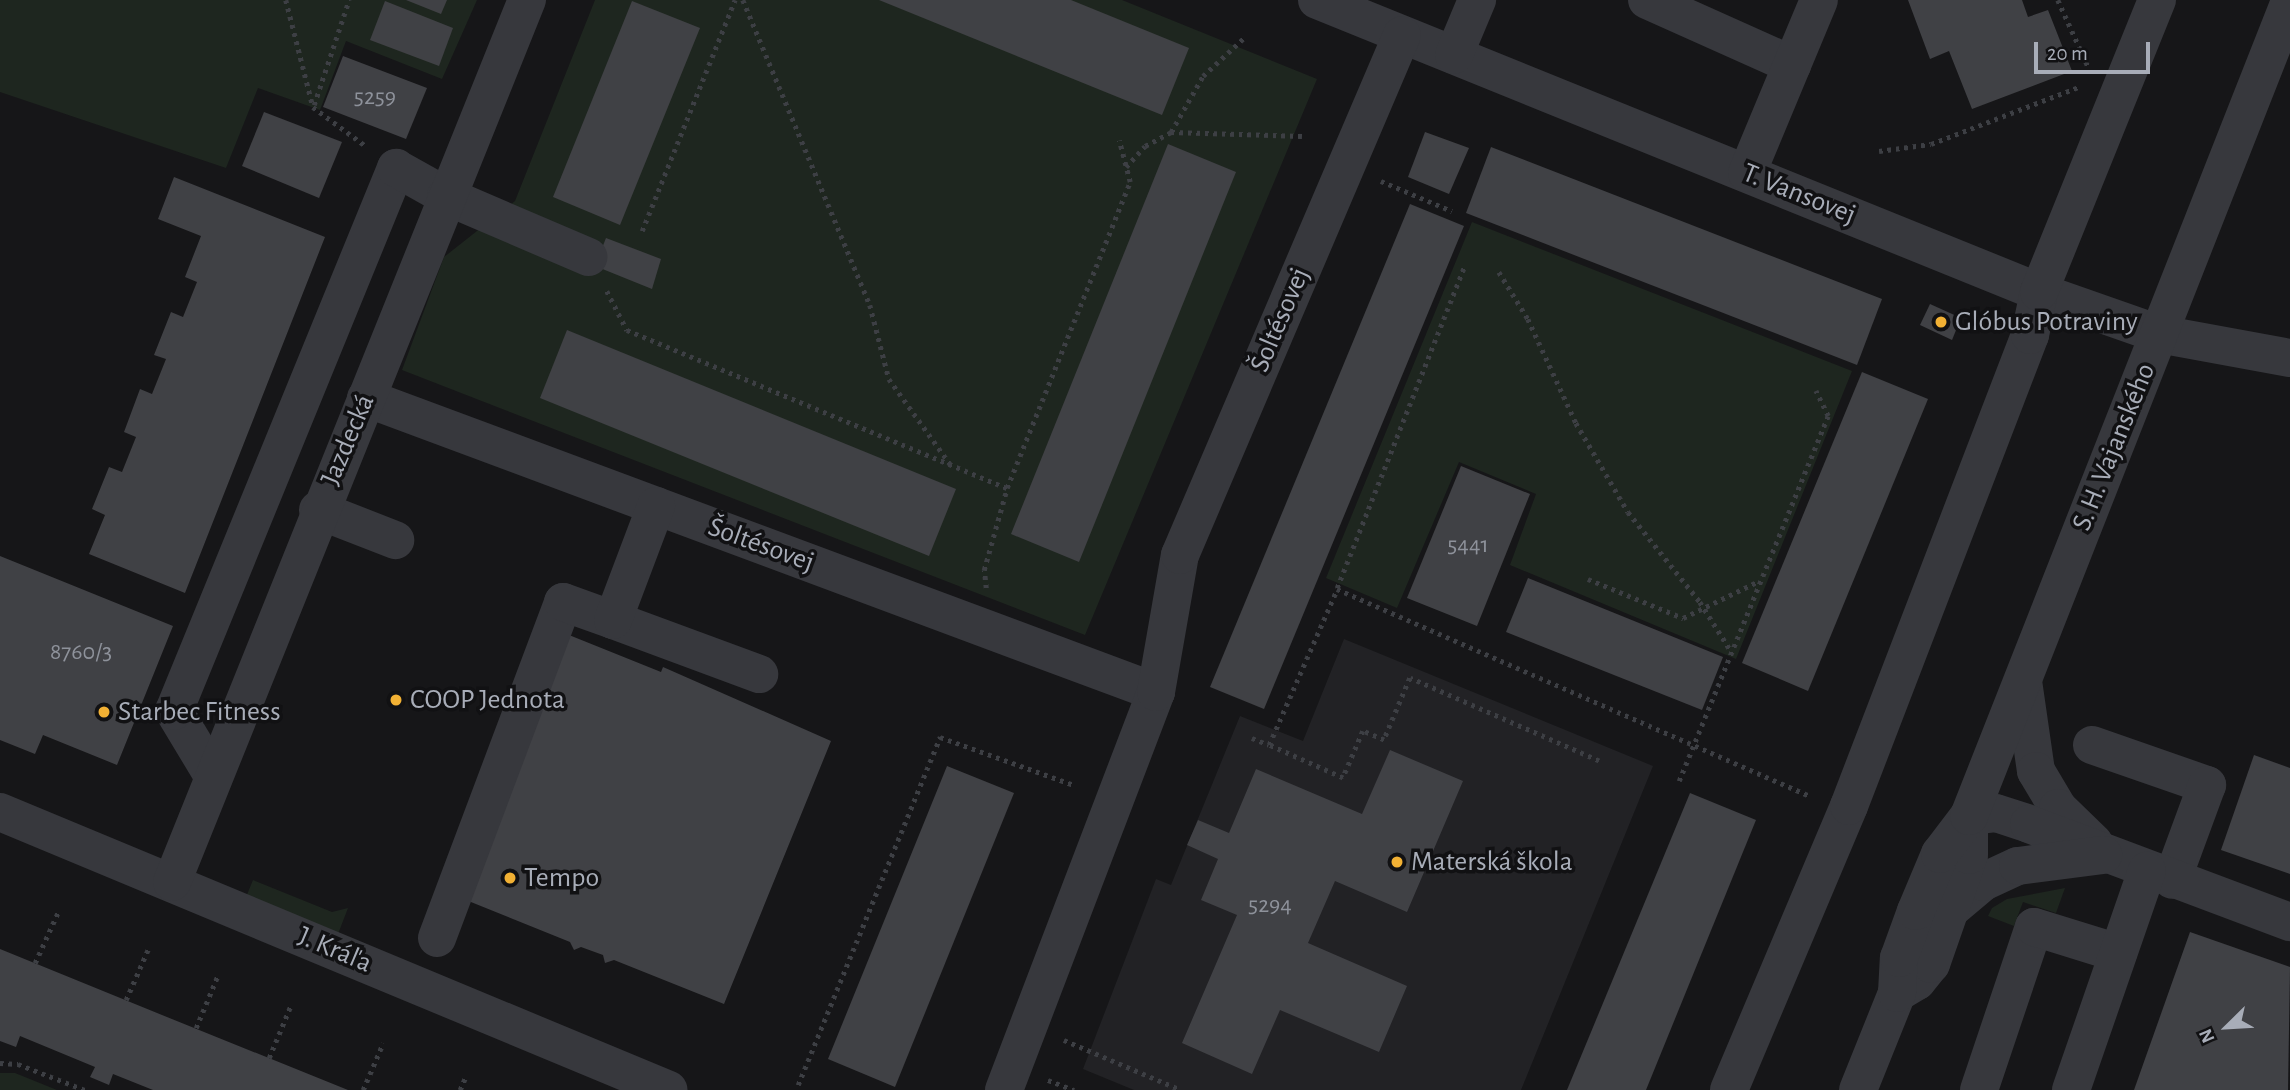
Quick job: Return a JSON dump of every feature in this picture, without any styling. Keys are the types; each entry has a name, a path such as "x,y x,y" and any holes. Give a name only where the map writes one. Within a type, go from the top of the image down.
{"street":[{"name":"Jazdecká","path":"172,882 318,510 527,0"},
{"name":"T. Vansovej","path":"1317,0 2039,292 2159,334 2286,346"},
{"path":"1454,55 1477,0"},
{"path":"1647,0 1697,11 1792,65"},
{"path":"1747,173 1818,0"},
{"path":"1729,1090 1859,781 2030,335 2039,292 2157,0"},
{"name":"S. H. Vajanského","path":"1858,1090 1897,993 1899,958 1916,911 1940,854 1969,816 2022,675 2290,1"},
{"name":"Šoltésovej","path":"1004,1090 1156,692 1180,555 1402,35"},
{"path":"213,776 174,711 396,168 446,196 588,257"},
{"name":"Šoltésovej","path":"366,398 1156,692"},
{"path":"613,620 656,506"},
{"path":"318,510 395,540"},
{"path":"437,938 563,601 759,674"},
{"path":"2022,675 2036,771 2059,808 2106,854"},
{"path":"2071,1090 2118,953 2207,785 2092,745"},
{"name":"J. Kráľa","path":"0,812 669,1090"},
{"path":"2018,866 1987,846 1969,816 1996,813 2159,876 2290,922"},
{"name":"S. H. Vajanského","path":"1897,993 1917,981 1931,964 1969,855 1969,816"},
{"path":"1951,909 1983,882 2018,866 2106,854"},
{"path":"1979,1090 2034,927 2118,953"}],"path":[{"path":"286,0 313,107 396,168"},
{"path":"313,107 349,0"},
{"path":"642,231 735,0"},
{"path":"743,0 870,305 889,379 951,464"},
{"path":"1879,150 1931,144 2082,85 2091,75 2058,0"},
{"path":"1171,132 1203,76 1247,36"},
{"path":"1126,167 1145,146 1171,132 1302,136"},
{"path":"992,631 984,570 1007,488 1130,182 1119,139"},
{"path":"1372,177 1452,211"},
{"path":"588,257 627,330 1007,488"},
{"path":"1269,746 1337,589 1464,267"},
{"path":"1499,272 1528,319 1576,423 1628,512 1704,609 1731,651"},
{"path":"1679,781 1828,415 1816,391"},
{"path":"1588,579 1683,618 1760,580"},
{"path":"1337,589 1811,797"},
{"path":"1252,738 1343,778 1363,731 1384,740 1410,678 1599,761"},
{"path":"798,1085 940,737 1074,785"},
{"path":"35,963 59,910"},
{"path":"126,1000 149,947"},
{"path":"196,1028 218,975"},
{"path":"269,1058 291,1005"},
{"path":"1056,1037 1181,1090"},
{"path":"363,1090 383,1042"},
{"path":"0,1063 18,1064 85,1090"},
{"path":"460,1090 466,1076"},
{"path":"1041,1077 1074,1090"}],"shaded area":[{"path":"0,0 477,0 442,79 346,41 320,110 258,88 226,168 0,92"},
{"path":"595,0 1122,0 1317,79 1085,635 402,370 444,257 515,201"},
{"path":"1472,222 1852,371 1736,659 1510,565 1536,494 1459,462 1397,608 1326,578"},
{"name":"Materská škola","path":"1344,639 1653,766 1521,1090 1134,1090 1083,1069 1156,879 1171,885 1240,716 1303,741"},
{"path":"253,880 332,912 348,908 338,934 246,897"},
{"path":"2065,888 2056,913 2023,902 2014,926 1988,916 1992,908 2007,899"},
{"path":"0,1073 15,1073 57,1090 0,1090"}],"building":[{"path":"406,0 447,0 441,14"},
{"path":"879,0 1071,0 1189,48 1162,115"},
{"path":"1908,0 2022,0 2028,17 2048,10 2072,71 1972,109 1949,51 1930,59"},
{"path":"385,1 453,28 439,66 370,40"},
{"path":"632,1 700,28 620,225 553,197"},
{"path":"343,56 427,88 406,139 323,107"},
{"path":"264,112 342,142 319,198 242,166"},
{"path":"1425,132 1469,148 1449,194 1408,177"},
{"path":"1168,144 1236,172 1079,562 1011,534"},
{"path":"1491,147 1882,299 1857,365 1466,213"},
{"path":"174,177 325,237 185,593 89,554 105,515 92,509 109,467 122,472 136,437 124,432 140,389 152,394 166,359 154,355 171,312 183,317 197,282 185,277 201,236 158,219"},
{"path":"1410,204 1464,226 1264,709 1210,687"},
{"path":"606,238 661,259 652,289 595,266"},
{"name":"Glóbus Potraviny","path":"1930,304 1961,318 1952,340 1920,325"},
{"path":"567,330 956,489 929,556 540,398"},
{"path":"1862,372 1928,399 1808,691 1742,663"},
{"path":"1461,466 1530,494 1477,626 1407,598"},
{"path":"0,556 173,626 117,765 43,735 35,754 0,740"},
{"path":"1528,578 1723,657 1702,710 1506,632"},
{"path":"569,635 661,672 663,667 831,741 724,1004 614,960 605,963 603,955 581,947 574,950 570,942 461,898"},
{"path":"1390,750 1463,781 1407,912 1335,881 1308,943 1407,986 1379,1052 1280,1010 1252,1074 1182,1043 1237,915 1201,900 1218,859 1187,845 1198,820 1229,833 1256,769 1362,814"},
{"path":"2254,755 2290,768 2290,874 2221,850"},
{"path":"947,766 1014,793 895,1087 828,1059"},
{"path":"1690,793 1756,820 1646,1090 1567,1090"},
{"path":"2190,932 2290,967 2288,1090 2134,1090"},
{"path":"0,949 348,1090 153,1090 113,1074 109,1085 90,1077 95,1067 20,1036 16,1047 0,1041"}],"place":[{"name":"Glóbus Potraviny","path":"1941,322"},
{"name":"COOP Jednota","path":"396,700"},
{"name":"Starbec Fitness","path":"104,712"},
{"name":"Materská škola","path":"1397,862"},
{"name":"Tempo","path":"510,878"}]}
